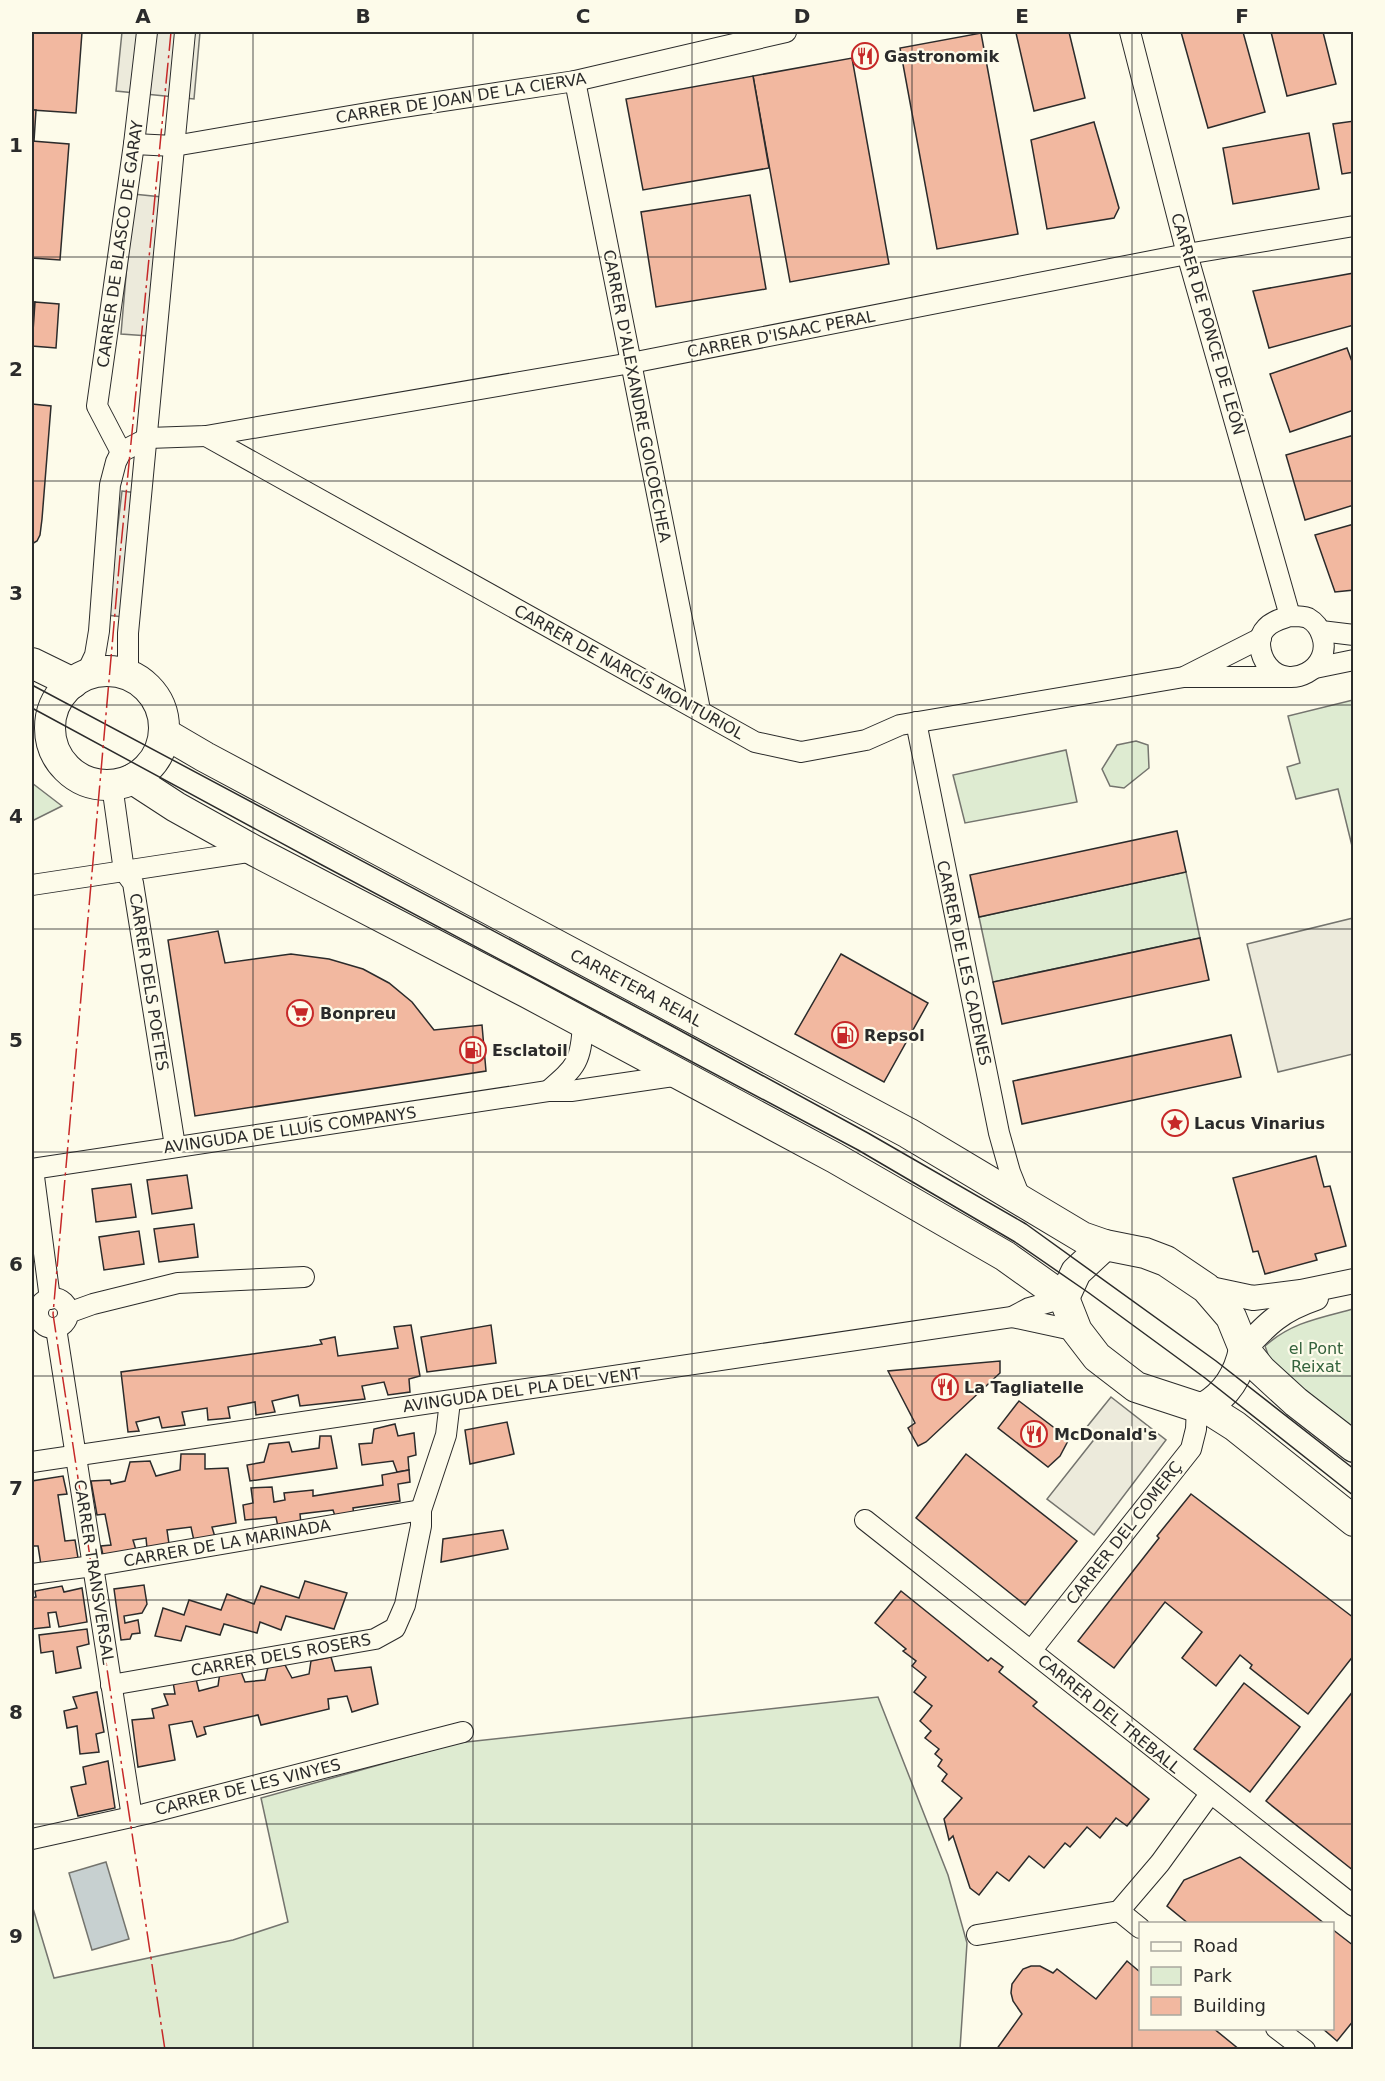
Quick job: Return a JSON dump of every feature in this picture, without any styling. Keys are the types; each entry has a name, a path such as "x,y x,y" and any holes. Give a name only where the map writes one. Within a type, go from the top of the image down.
{"main road":[{"path":"32,663 79,680"},
{"path":"106,671 128,675 148,689 158,702 163,717 162,746 146,770 122,782 91,783 73,774 41,734 61,694 79,680 106,671"},
{"name":"CARRETERA REIAL","path":"164,733 225,768 908,1133 1082,1237 1105,1245 1145,1253 1166,1262 1206,1288 1231,1317 1244,1349 1261,1370 1296,1402 1353,1447"},
{"path":"122,782 176,807 680,1075 834,1158 1024,1268 1064,1298 1077,1331 1098,1357 1136,1387 1201,1407 1235,1426 1353,1521"},
{"path":"1064,1298 1076,1272 1105,1245"},
{"path":"1201,1407 1217,1400 1231,1385 1242,1361 1244,1349"}],"street":[{"name":"CARRER DE BLASCO DE GARAY","path":"120,452 98,406 147,32"},
{"path":"128,675 128,633 148,438 184,32"},
{"name":"CARRER DE JOAN DE LA CIERVA","path":"134,144 174,146 391,109 575,81 786,32"},
{"name":"CARRER DE PONCE DE LEÓN","path":"1130,32 1187,254 1290,616"},
{"name":"CARRER D'ALEXANDRE GOICOECHEA","path":"575,81 700,710"},
{"name":"CARRER D'ISAAC PERAL","path":"207,436 631,363 1187,254 1353,226"},
{"path":"79,680 95,655 99,631 110,485 120,452 148,438 207,436"},
{"name":"CARRER DE NARCÍS MONTURIOL","path":"207,436 755,742 801,752 866,740 900,724 1184,677 1289,678"},
{"path":"1290,616 1307,617 1321,631 1324,650 1315,668 1308,674 1289,678 1278,675 1263,659 1260,638 1264,629 1274,622 1290,616"},
{"path":"1321,631 1353,635"},
{"path":"1184,677 1260,638"},
{"path":"1315,668 1353,660"},
{"name":"CARRER DE LES CADENES","path":"916,722 999,1133 1010,1172 1022,1202"},
{"name":"CARRER DELS POETES","path":"122,782 124,871 133,883 175,1146"},
{"path":"32,885 255,851"},
{"path":"548,1091 572,1070 582,1049 583,1023"},
{"name":"AVINGUDA DE LLUÍS COMPANYS","path":"32,1169 548,1091 571,1091 680,1075"},
{"path":"32,1169 50,1299"},
{"path":"1021,1312 1032,1290 1024,1268"},
{"path":"62,1320 66,1306 61,1301 50,1299 40,1306 35,1316 43,1324 62,1320 93,1304 178,1283 304,1277"},
{"path":"1206,1288 1253,1298 1301,1292 1353,1281"},
{"path":"1244,1349 1264,1327 1281,1313 1305,1302 1353,1287"},
{"name":"AVINGUDA DEL PLA DEL VENT","path":"32,1462 450,1401 1021,1312 1064,1298"},
{"name":"AVINGUDA DEL PLA DEL VENT","path":"1021,1312 1077,1331"},
{"name":"CARRER TRANSVERSAL","path":"62,1320 76,1455 132,1817"},
{"name":"CARRER DELS ROSERS","path":"111,1685 375,1639 395,1628 405,1605 421,1526 422,1510 446,1435 450,1401"},
{"name":"CARRER DEL COMERÇ","path":"1030,1651 1191,1449 1201,1407"},
{"name":"CARRER DE LA MARINADA","path":"32,1574 92,1566 422,1510"},
{"name":"CARRER DEL TREBALL","path":"865,1520 1353,1906"},
{"name":"CARRER DE LES VINYES","path":"32,1839 132,1817 463,1732"},
{"path":"977,1935 1119,1911 1160,1863 1210,1794"},
{"path":"1119,1911 1139,1927"},
{"path":"1279,2030 1305,2049"}],"green space":[{"path":"1354,700 1353,850 1338,789 1296,799 1287,767 1300,763 1288,716"},
{"path":"1136,741 1148,745 1149,768 1124,788 1110,786 1102,769 1117,745"},
{"path":"1066,750 1077,802 965,823 953,775"},
{"path":"32,783 62,806 32,821"},
{"path":"1186,872 1200,938 993,982 979,917"},
{"name":"el Pont Reixat","path":"1353,1309 1353,1430 1272,1366 1265,1346 1296,1326"},
{"path":"878,1697 948,1875 967,1943 960,2049 32,2049 32,1905 54,1978 233,1940 288,1922 261,1798 457,1743"}],"shaded area":[{"path":"122,32 200,32 194,99 116,91"},
{"path":"133,194 162,197 149,336 121,334"},
{"path":"122,491 137,493 123,617 107,615"},
{"path":"1353,918 1353,1054 1278,1072 1247,944"},
{"path":"1111,1397 1166,1440 1094,1535 1047,1499 1096,1437 1086,1428"},
{"path":"106,1862 129,1939 92,1950 69,1873"}],"building":[{"path":"32,32 82,32 76,113 32,110"},
{"path":"1069,32 1085,98 1034,111 1016,33"},
{"path":"1181,32 1243,32 1265,112 1208,128"},
{"path":"1271,32 1323,32 1336,84 1287,96"},
{"path":"981,33 1018,234 937,249 900,48"},
{"path":"852,58 889,264 790,282 753,76"},
{"path":"753,76 769,168 643,190 626,99"},
{"path":"32,110 36,110 34,141 32,141"},
{"path":"1354,121 1354,172 1342,174 1333,124"},
{"path":"1094,122 1119,208 1114,218 1047,229 1031,140"},
{"path":"1309,133 1319,189 1233,204 1223,148"},
{"path":"32,141 69,144 60,260 32,258"},
{"path":"750,195 766,289 656,307 641,212"},
{"path":"1354,273 1354,325 1269,348 1253,291"},
{"path":"32,302 35,302 32,344"},
{"path":"35,302 59,304 56,348 32,346"},
{"path":"1347,348 1354,367 1354,410 1290,432 1270,374"},
{"path":"32,404 51,406 40,535 32,544"},
{"path":"1354,435 1354,505 1305,520 1286,455"},
{"path":"1354,524 1354,590 1335,592 1315,535"},
{"path":"1177,831 1186,872 979,917 970,875"},
{"name":"Bonpreu","path":"218,931 225,963 291,954 329,959 363,969 389,983 412,1002 434,1030 482,1025 486,1071 195,1116 168,940"},
{"path":"1200,938 1209,980 1002,1024 993,982"},
{"path":"841,954 928,1003 884,1082 795,1034"},
{"path":"1231,1035 1241,1077 1022,1124 1013,1081"},
{"path":"1316,1156 1324,1187 1330,1186 1346,1246 1315,1254 1317,1260 1265,1274 1258,1251 1253,1252 1233,1178"},
{"path":"187,1175 192,1208 152,1214 147,1180"},
{"path":"131,1184 136,1217 96,1222 92,1189"},
{"path":"194,1224 198,1257 159,1262 154,1229"},
{"path":"139,1231 144,1264 104,1270 99,1237"},
{"path":"411,1325 420,1376 409,1379 410,1392 388,1395 384,1382 362,1386 365,1399 300,1406 298,1395 272,1401 275,1412 256,1415 255,1402 228,1407 230,1418 208,1420 207,1408 182,1412 185,1425 162,1428 159,1417 136,1422 139,1431 128,1432 121,1372 310,1346 322,1344 320,1340 335,1337 338,1356 398,1348 394,1327"},
{"path":"491,1325 496,1363 427,1372 421,1337"},
{"path":"1000,1361 1000,1373 926,1442 918,1446 908,1428 915,1423 888,1371"},
{"name":"McDonald's","path":"1019,1401 1069,1439 1060,1456 1048,1467 998,1428"},
{"path":"507,1422 514,1454 470,1464 465,1430"},
{"path":"395,1424 398,1436 414,1433 416,1455 408,1457 409,1470 397,1472 393,1461 362,1465 359,1444 372,1443 374,1429"},
{"path":"320,1436 331,1436 337,1468 250,1481 247,1465 264,1462 269,1444 289,1442 292,1452 319,1448"},
{"path":"181,1454 205,1454 205,1469 228,1468 236,1523 212,1527 215,1537 194,1541 191,1527 167,1530 169,1544 147,1548 146,1538 133,1540 136,1550 103,1555 101,1546 111,1545 105,1514 97,1515 91,1481 110,1480 111,1484 125,1481 130,1462 150,1461 156,1476 180,1470"},
{"path":"966,1454 1077,1541 1025,1605 916,1518"},
{"path":"409,1470 410,1482 398,1484 400,1501 353,1508 354,1516 336,1519 333,1510 300,1514 301,1524 278,1527 276,1517 245,1520 243,1505 253,1503 251,1488 272,1487 274,1502 285,1500 284,1493 313,1490 313,1496 383,1485 382,1475"},
{"path":"63,1476 67,1494 58,1495 65,1541 75,1540 78,1558 41,1565 38,1546 32,1546 32,1481"},
{"path":"1191,1494 1354,1618 1354,1655 1308,1714 1250,1668 1252,1665 1240,1655 1216,1686 1182,1658 1202,1632 1165,1602 1114,1668 1078,1641"},
{"path":"503,1530 508,1549 441,1562 443,1539"},
{"path":"305,1581 347,1593 334,1629 286,1616 281,1630 260,1622 257,1633 224,1624 220,1635 186,1626 181,1641 155,1636 163,1608 184,1615 189,1600 221,1610 227,1594 254,1604 261,1586 299,1598"},
{"path":"144,1585 147,1604 142,1613 124,1616 125,1623 138,1620 140,1633 132,1634 130,1639 121,1640 114,1589"},
{"path":"62,1586 64,1592 82,1588 87,1622 59,1627 56,1612 48,1613 50,1627 32,1629 32,1598 36,1597 35,1591"},
{"path":"901,1591 988,1661 991,1658 1003,1667 999,1672 1037,1702 1033,1706 1149,1799 1127,1826 1116,1818 1100,1838 1087,1827 1070,1847 1065,1843 1044,1868 1029,1856 1009,1881 997,1872 979,1895 970,1888 953,1836 949,1840 944,1819 962,1798 942,1781 947,1774 938,1766 942,1760 935,1754 939,1749 925,1738 931,1731 920,1721 932,1706 914,1692 926,1677 912,1666 916,1661 903,1651 906,1649 875,1623"},
{"path":"87,1629 89,1644 77,1647 81,1668 56,1673 53,1651 41,1653 39,1635"},
{"path":"331,1657 335,1671 371,1667 378,1704 352,1712 347,1696 328,1699 329,1709 261,1725 258,1715 204,1727 206,1734 197,1737 192,1721 169,1725 175,1760 138,1767 132,1720 154,1718 152,1709 168,1705 164,1694 175,1694 173,1682 196,1679 199,1691 218,1686 220,1672 240,1669 245,1682 265,1680 268,1667 285,1665 292,1678 309,1674 311,1661"},
{"path":"1244,1683 1300,1727 1250,1792 1194,1749"},
{"path":"1354,1690 1354,1871 1266,1801"},
{"path":"97,1692 104,1732 96,1734 99,1752 80,1754 77,1726 67,1728 64,1711 77,1708 73,1697"},
{"path":"108,1761 115,1808 78,1816 71,1787 86,1784 83,1767"},
{"path":"1240,1857 1322,1922 1187,1922 1167,1906 1184,1880"},
{"path":"1334,1931 1354,1946 1354,2020 1337,2041 1324,2030 1334,2030"},
{"path":"1127,1961 1139,1971 1139,2030 1215,2030 1240,2050 996,2050 1022,2014 1013,2001 1011,1993 1012,1984 1023,1969 1040,1966 1053,1973 1057,1969 1096,1999"}],"tram line":[{"path":"32,685 670,1025 868,1133 1026,1224 1216,1361 1354,1469"},
{"path":"32,708 858,1150 1015,1242 1205,1378 1354,1496"}],"power":[{"path":"165,2050 53,1314 120,556 171,32"}],"place":[{"name":"Gastronomik","path":"865,56"},
{"name":"Bonpreu","path":"300,1013"},
{"name":"Repsol","path":"845,1035"},
{"name":"Esclatoil","path":"473,1050"},
{"name":"Lacus Vinarius","path":"1175,1123"},
{"name":"La Tagliatelle","path":"945,1387"},
{"name":"McDonald's","path":"1034,1434"}]}
